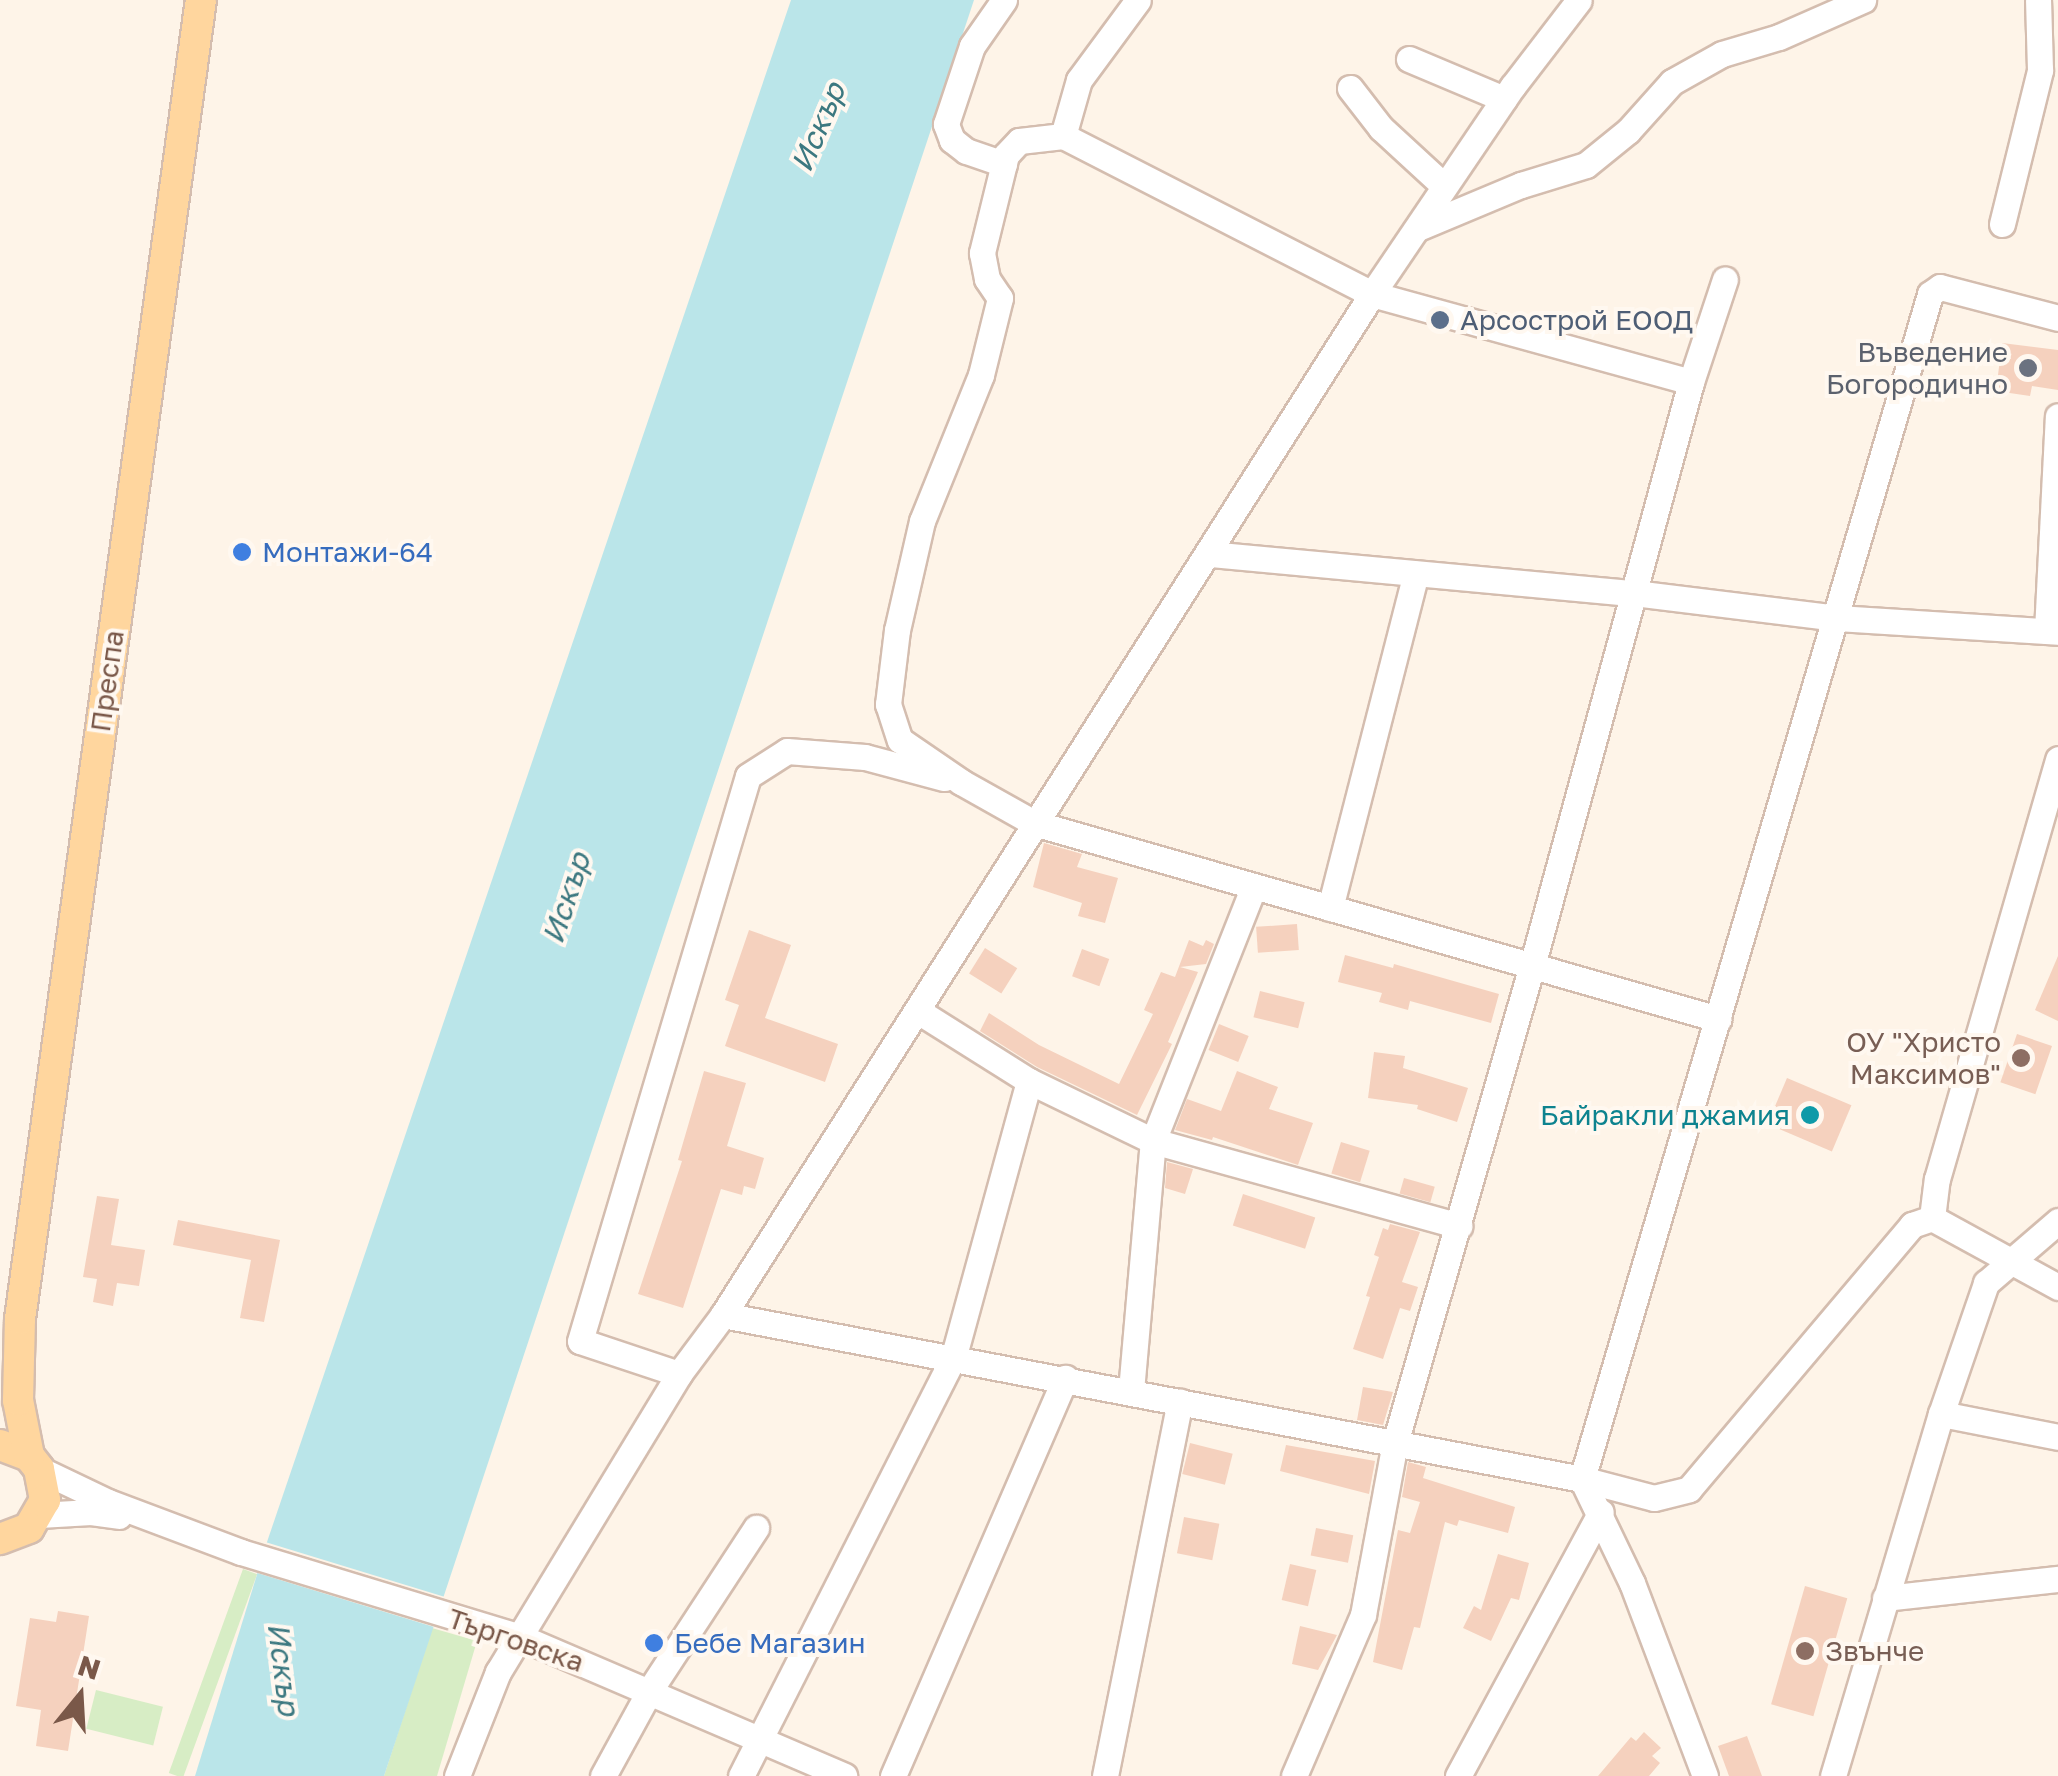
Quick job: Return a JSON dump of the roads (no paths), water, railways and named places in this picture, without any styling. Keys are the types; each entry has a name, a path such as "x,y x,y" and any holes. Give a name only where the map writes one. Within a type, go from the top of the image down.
{"main road":[{"name":"Преспа","path":"14,1537 44,1500 22,1457 10,1316 201,0"},
{"name":"Преспа","path":"0,1406 16,1362"}],"street":[{"path":"1004,0 972,46 946,124 952,140 966,151 1004,164"},
{"path":"1064,136 1079,80 1138,0"},
{"path":"458,1776 478,1715 518,1636 680,1374 918,1012 1372,294 1504,99 1579,0"},
{"path":"1418,228 1521,185 1586,165 1628,131 1672,82 1722,54 1778,37 1861,0"},
{"path":"2002,224 2049,72 2038,0"},
{"path":"1408,59 1504,99"},
{"path":"1350,88 1380,128 1444,186"},
{"path":"1690,382 1372,294 1064,136 1019,141 1004,164 982,253 987,280 1000,298 981,375 922,521 897,630 888,704 900,740 960,782 1034,823 1718,1019"},
{"path":"1294,1776 1363,1615 1395,1442 1532,966 1690,382 1725,279"},
{"path":"1705,1776 1632,1583 1582,1479 1930,294 1940,287 2058,318"},
{"path":"1210,554 1634,593 1837,618 2053,632 2058,416"},
{"path":"1330,908 1416,574"},
{"path":"680,1374 580,1341 748,776 787,752 865,757 960,782"},
{"path":"1932,1218 1936,1179 2058,759"},
{"path":"1131,1391 1153,1142 1254,886"},
{"path":"918,1012 1028,1080 1153,1142 1459,1226"},
{"path":"741,1776 953,1359 1028,1080"},
{"path":"723,1314 1395,1442 1582,1479 1654,1498 1689,1490 1912,1225 1932,1218 2058,1287"},
{"path":"1833,1776 1941,1414 1986,1284 2007,1260 2058,1221"},
{"path":"892,1776 1065,1378"},
{"path":"1105,1776 1180,1401"},
{"path":"1941,1414 2058,1437"},
{"name":"Търговска","path":"22,1457 178,1529 518,1636 844,1776"},
{"name":"Търговска","path":"14,1537 91,1512 178,1529"},
{"path":"1458,1776 1600,1512"},
{"path":"603,1776 650,1690 756,1528"},
{"path":"1885,1598 2058,1579"}],"water":[{"name":"Искър","path":"791,0 974,0 384,1776 195,1776 267,1542"}],"place":[{"name":"Арсострой ЕООД","path":"1440,320"},
{"name":"Въведение Богородично","path":"2028,368"},
{"name":"Монтажи-64","path":"242,552"},
{"name":"ОУ \"Христо Максимов\"","path":"2021,1058"},
{"name":"Байракли джамия","path":"1810,1115"},
{"name":"Бебе Магазин","path":"654,1643"},
{"name":"Звънче","path":"1805,1651"}]}
